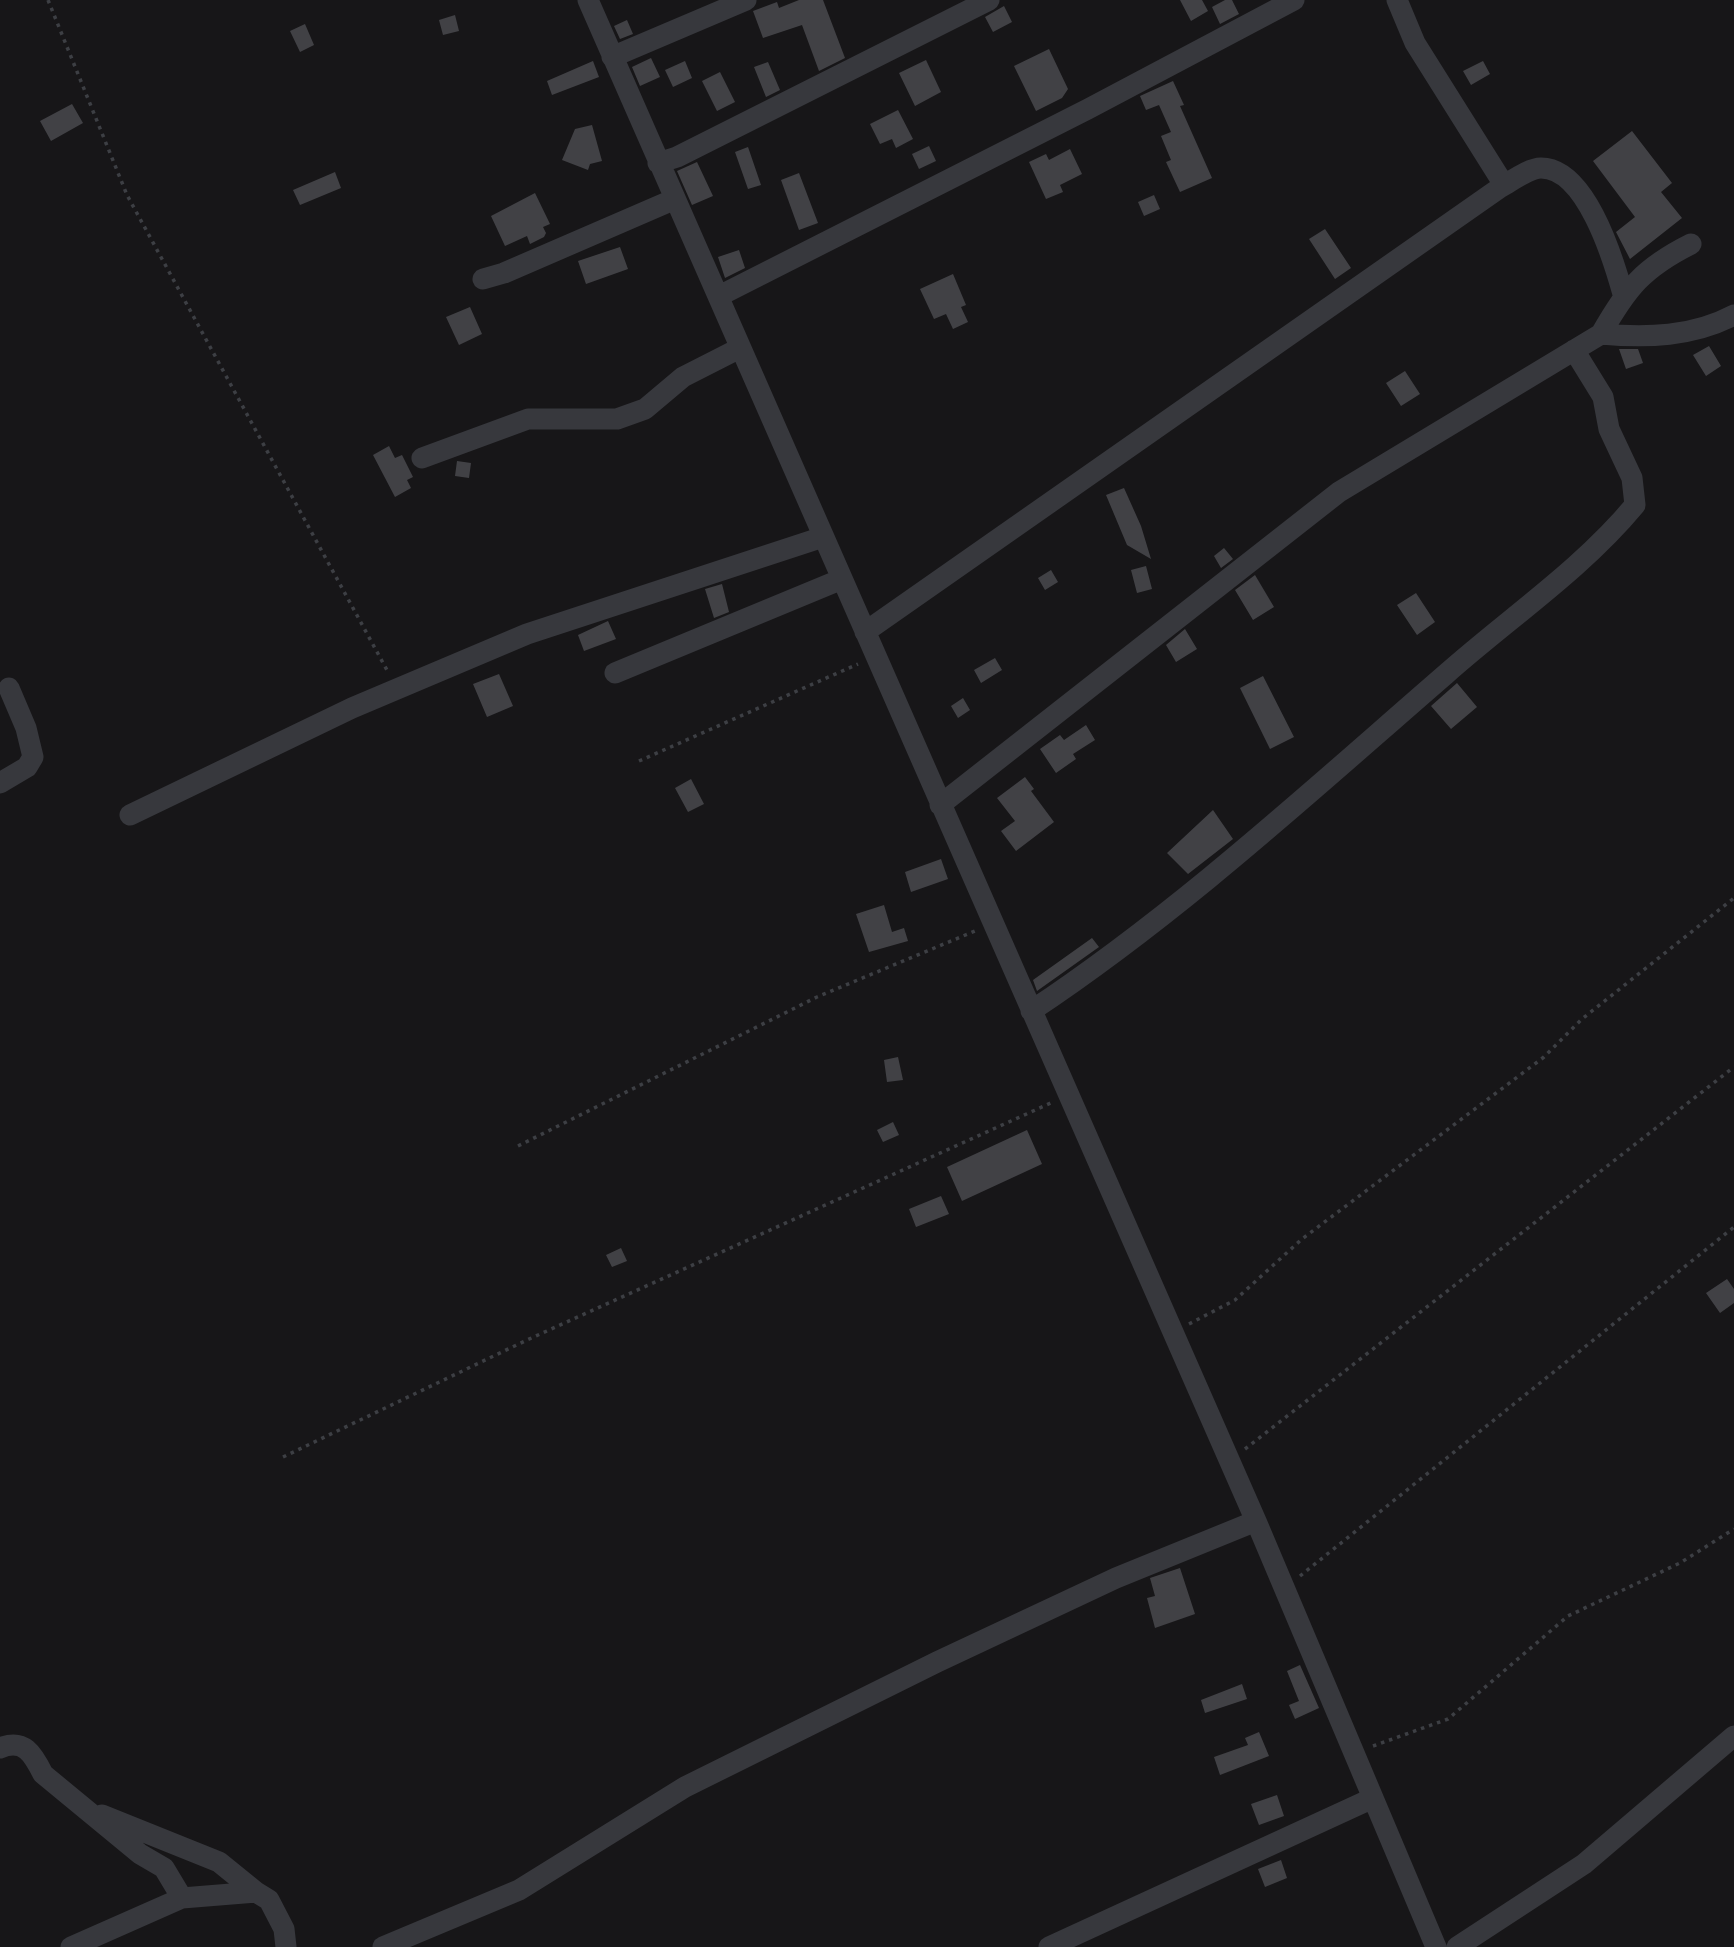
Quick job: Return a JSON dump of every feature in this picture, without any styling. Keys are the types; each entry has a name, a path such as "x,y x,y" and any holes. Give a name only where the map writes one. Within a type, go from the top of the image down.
{"street":[{"path":"589,0 1170,1331 1256,1521 1436,1947"},
{"path":"612,57 746,0"},
{"path":"658,163 677,158 989,0"},
{"path":"719,296 1294,0"},
{"path":"1397,0 1415,43 1501,180 1502,187"},
{"path":"865,632 1502,187 1538,167 1560,171 1583,196 1612,251 1623,294"},
{"path":"483,279 504,273 674,199"},
{"path":"940,805 1339,492 1601,334 1623,294 1659,260 1691,244"},
{"path":"1601,334 1640,337 1699,329 1711,327 1734,315"},
{"path":"422,458 528,419 617,419 645,409 683,377 740,348"},
{"path":"1031,1011 1175,908 1477,646 1605,540 1635,505 1632,478 1609,429 1603,397 1574,350"},
{"path":"130,815 397,689 527,634 823,537"},
{"path":"615,673 842,579"},
{"path":"0,783 27,768 33,757 26,728 9,688"},
{"path":"383,1947 519,1890 685,1787 937,1662 1116,1578 1256,1521"},
{"path":"1457,1947 1584,1864 1734,1736"},
{"path":"0,1748 16,1743 23,1745 43,1774 140,1854 164,1868 182,1898"},
{"path":"1049,1947 1373,1798"},
{"path":"87,1809 219,1862 269,1900 284,1929 286,1947"},
{"path":"71,1947 182,1898 256,1892"}],"path":[{"path":"48,0 127,195 397,689"},
{"path":"639,761 876,656"},
{"path":"1170,1331 1194,1322 1235,1300 1302,1239 1544,1057 1582,1020 1734,898"},
{"path":"518,1146 817,997 993,924"},
{"path":"1229,1461 1734,1067"},
{"path":"283,1457 527,1340 1068,1095"},
{"path":"1284,1588 1734,1227"},
{"path":"1354,1753 1448,1719 1568,1616 1680,1563 1734,1528"}],"building":[{"path":"799,0 823,0 845,58 819,71 802,25 763,38 753,11 777,2 779,8"},
{"path":"1180,0 1202,0 1208,11 1191,21"},
{"path":"1225,0 1232,0 1239,14 1220,24 1212,7"},
{"path":"1004,6 1012,22 993,32 985,17"},
{"path":"455,15 459,31 443,35 439,20"},
{"path":"627,20 633,34 620,39 614,26"},
{"path":"305,24 314,45 300,52 290,31"},
{"path":"1049,49 1068,89 1062,98 1036,111 1014,66"},
{"path":"651,58 660,77 640,86 632,67"},
{"path":"926,60 941,92 915,106 899,73"},
{"path":"593,61 599,77 552,95 547,81"},
{"path":"685,61 692,78 673,87 665,70"},
{"path":"1483,61 1490,74 1471,85 1463,71"},
{"path":"768,62 780,90 766,97 754,67"},
{"path":"720,72 735,102 717,111 702,81"},
{"path":"1173,81 1184,105 1180,106 1212,178 1180,192 1166,162 1171,160 1161,136 1171,132 1159,105 1146,110 1140,96"},
{"path":"72,104 83,123 51,141 40,121"},
{"path":"898,110 913,139 896,148 892,139 880,144 870,124"},
{"path":"592,125 602,161 590,164 588,170 562,160 575,129"},
{"path":"1632,131 1672,183 1661,192 1682,218 1630,259 1616,232 1635,217 1593,161"},
{"path":"929,146 936,161 919,169 912,154"},
{"path":"748,147 761,185 748,189 735,152"},
{"path":"1070,149 1082,174 1060,185 1063,192 1046,199 1029,162 1046,154 1049,160"},
{"path":"697,162 713,196 692,205 677,171"},
{"path":"335,172 341,188 300,205 293,190"},
{"path":"799,173 818,223 799,230 781,180"},
{"path":"535,193 550,224 543,227 546,233 544,237 530,244 527,236 505,246 491,216"},
{"path":"1154,195 1160,209 1144,216 1138,202"},
{"path":"1325,229 1351,268 1335,279 1309,239"},
{"path":"620,247 628,269 586,284 578,261"},
{"path":"739,250 745,268 725,278 718,257"},
{"path":"953,274 966,305 961,307 968,322 953,329 946,314 934,319 920,289"},
{"path":"470,307 482,334 459,345 446,317"},
{"path":"1709,346 1721,366 1706,376 1693,355"},
{"path":"1619,349 1638,349 1643,363 1626,369"},
{"path":"1405,371 1420,394 1401,406 1386,383"},
{"path":"389,446 395,458 402,455 413,477 407,480 411,488 395,497 373,455"},
{"path":"457,461 471,463 469,478 455,476"},
{"path":"1124,488 1141,526 1151,559 1127,545 1106,495"},
{"path":"1224,548 1233,559 1221,568 1214,556"},
{"path":"1146,566 1152,589 1137,593 1131,570"},
{"path":"1051,570 1058,582 1045,590 1038,578"},
{"path":"1255,575 1274,607 1253,620 1235,590"},
{"path":"722,584 729,612 714,618 705,589"},
{"path":"1416,593 1435,622 1417,635 1397,605"},
{"path":"608,621 616,639 584,651 578,635"},
{"path":"1185,629 1197,649 1176,662 1166,645"},
{"path":"995,658 1002,670 981,683 974,670"},
{"path":"499,674 513,706 487,717 473,684"},
{"path":"1263,676 1294,737 1270,749 1240,688"},
{"path":"1457,683 1477,707 1451,729 1431,706"},
{"path":"963,698 970,710 958,718 951,706"},
{"path":"1086,725 1095,740 1073,754 1076,759 1056,773 1040,749 1060,735 1064,740"},
{"path":"1025,777 1034,789 1031,791 1054,822 1016,851 1001,831 1015,821 997,798"},
{"path":"691,779 704,804 688,812 675,788"},
{"path":"1213,810 1233,839 1188,874 1167,853"},
{"path":"941,859 948,879 911,892 905,872"},
{"path":"884,905 892,932 904,928 908,941 869,952 856,914"},
{"path":"1092,938 1099,947 1037,991 1033,980"},
{"path":"898,1057 903,1080 887,1082 884,1060"},
{"path":"893,1122 899,1135 883,1142 877,1130"},
{"path":"1027,1130 1042,1164 962,1201 947,1167"},
{"path":"941,1196 949,1214 916,1227 909,1209"},
{"path":"621,1248 627,1261 612,1267 606,1255"},
{"path":"1727,1279 1734,1289 1734,1303 1720,1313 1706,1293"},
{"path":"1180,1568 1195,1614 1155,1628 1147,1598 1155,1596 1150,1578"},
{"path":"1300,1665 1319,1708 1295,1719 1289,1705 1299,1701 1287,1671"},
{"path":"1242,1684 1247,1699 1205,1713 1201,1700"},
{"path":"1259,1732 1269,1756 1220,1775 1214,1757 1248,1745 1245,1738"},
{"path":"1277,1795 1284,1816 1259,1825 1251,1804"},
{"path":"1281,1860 1287,1878 1265,1887 1258,1869"}]}
